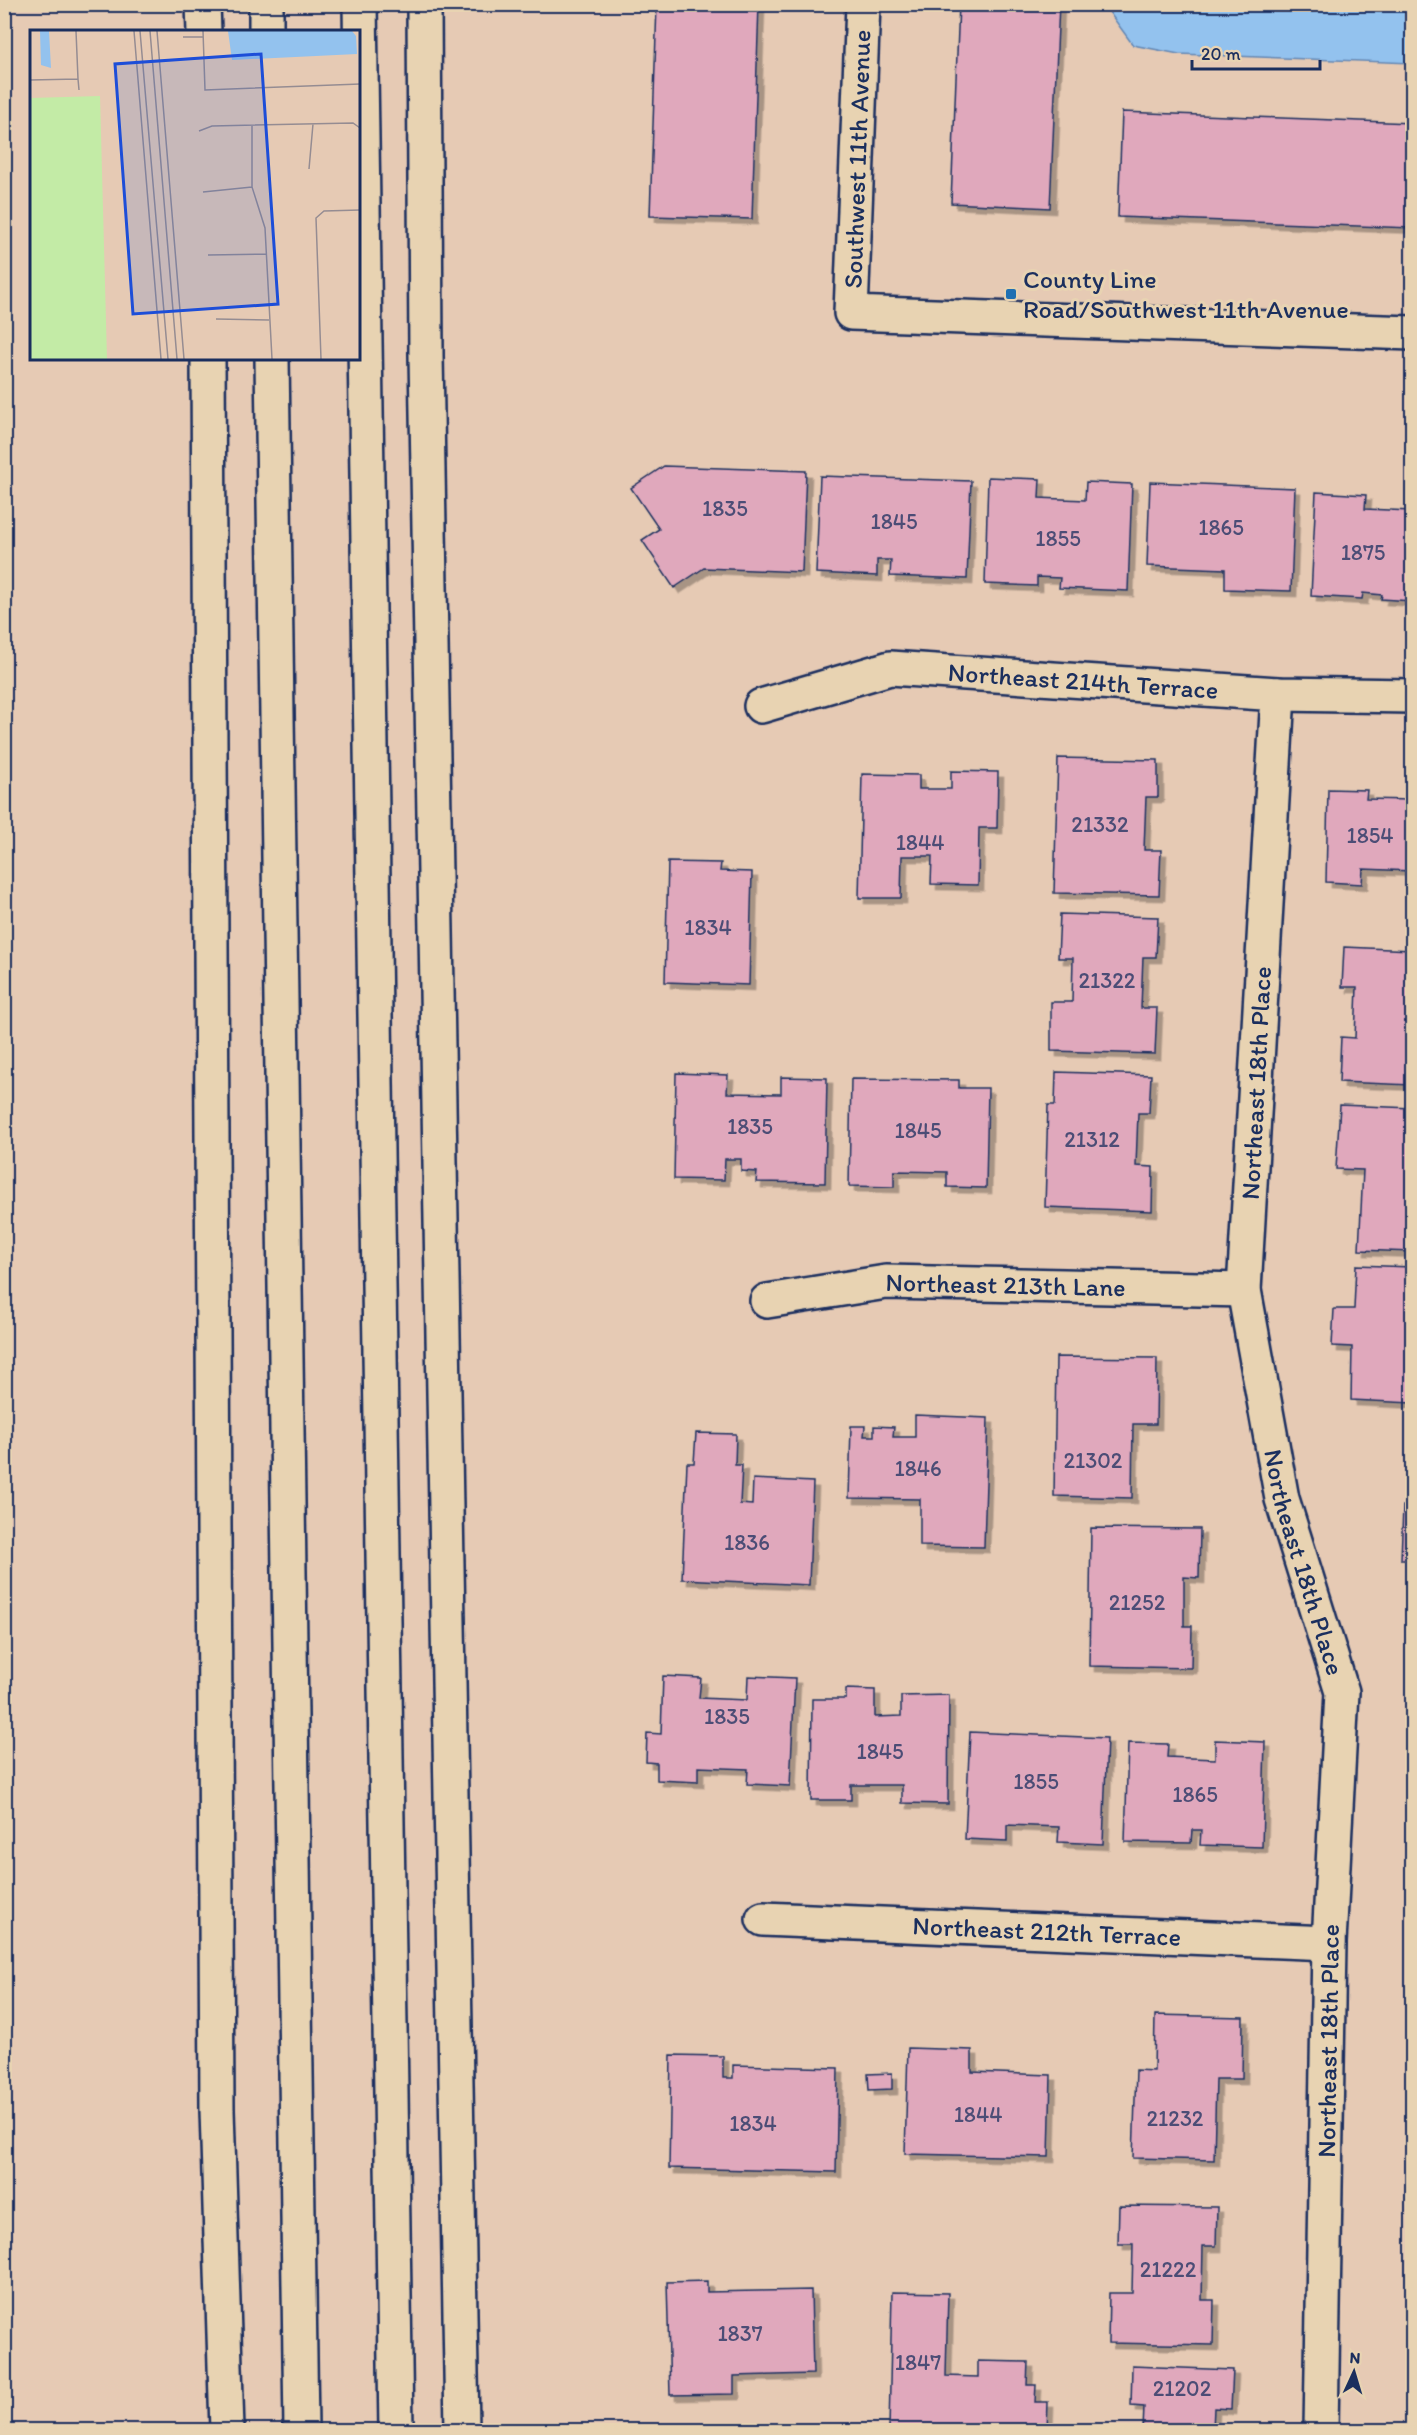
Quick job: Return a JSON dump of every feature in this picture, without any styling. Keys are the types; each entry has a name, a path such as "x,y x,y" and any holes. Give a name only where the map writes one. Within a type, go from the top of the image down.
{"main road":[{"path":"203,4 204,30"},
{"path":"266,4 266,30"},
{"path":"360,4 396,2430"},
{"path":"424,4 426,356 462,2430"},
{"name":"Southwest 11th Avenue","path":"863,4 851,313 1413,333"},
{"path":"208,360 217,2110 227,2430"},
{"path":"272,360 302,2430"},
{"name":"Northeast 214th Terrace","path":"761,706 890,668 1278,694 1413,696"},
{"name":"Northeast 18th Place","path":"1278,694 1244,1290 1282,1500 1342,1692 1329,1943 1321,2430"},
{"name":"Northeast 213th Lane","path":"767,1301 886,1282 1244,1290"},
{"name":"Northeast 212th Terrace","path":"764,1919 1329,1943"}],"water":[{"path":"1104,5 1412,5 1412,63 1179,54 1133,45"}],"building":[{"path":"657,4 759,4 752,219 650,216"},
{"path":"959,4 1059,4 1050,208 951,203"},
{"path":"1122,112 1412,123 1412,228 1118,217"},
{"path":"664,466 806,471 802,572 704,568 674,588 642,540 659,529 631,488"},
{"path":"820,476 971,481 967,579 890,576 891,560 877,560 877,576 816,573"},
{"path":"988,477 1040,479 1039,498 1085,500 1086,482 1132,484 1128,591 1059,588 1060,578 1037,577 1037,586 985,584"},
{"path":"1150,482 1295,488 1291,591 1225,589 1225,569 1147,566"},
{"path":"1316,492 1366,495 1365,509 1412,511 1412,601 1381,599 1382,595 1363,593 1362,599 1311,596"},
{"path":"1058,758 1158,760 1158,797 1146,797 1144,850 1161,850 1159,895 1054,893"},
{"path":"951,771 998,772 997,828 979,828 978,885 931,884 932,856 902,856 901,898 859,898 862,774 919,775 919,789 951,789"},
{"path":"1412,785 1412,871 1363,869 1362,884 1326,882 1328,789 1367,790 1366,799 1411,800"},
{"path":"668,862 721,863 720,871 752,872 749,985 665,982"},
{"path":"1060,914 1158,917 1156,957 1143,957 1141,1008 1157,1008 1155,1054 1051,1051 1051,1002 1072,1002 1073,958 1058,958"},
{"path":"1344,947 1412,950 1412,1085 1339,1082 1341,1037 1355,1038 1357,987 1342,987"},
{"path":"1056,1072 1151,1075 1149,1113 1138,1113 1136,1166 1153,1167 1152,1211 1045,1207 1048,1105 1055,1105"},
{"path":"676,1073 728,1075 727,1093 781,1094 781,1077 827,1078 825,1183 756,1182 757,1172 741,1171 741,1159 725,1159 724,1180 674,1179"},
{"path":"851,1079 959,1080 959,1088 988,1088 986,1188 947,1187 947,1172 894,1171 894,1187 849,1186"},
{"path":"1340,1105 1412,1108 1412,1252 1359,1250 1363,1170 1336,1169"},
{"path":"1356,1265 1412,1267 1412,1403 1351,1400 1352,1347 1332,1346 1334,1309 1354,1309"},
{"path":"1056,1357 1157,1358 1156,1424 1133,1424 1132,1498 1054,1496"},
{"path":"915,1415 988,1418 984,1547 920,1546 920,1499 849,1498 851,1426 865,1426 864,1436 874,1436 874,1426 894,1427 893,1437 915,1437"},
{"path":"696,1433 736,1434 735,1465 742,1465 740,1504 752,1505 753,1479 813,1482 809,1585 682,1579 687,1463 694,1463"},
{"path":"1403,1506 1412,1506 1412,1560 1401,1560"},
{"path":"1091,1528 1200,1529 1199,1578 1184,1577 1184,1626 1192,1626 1191,1668 1089,1666"},
{"path":"663,1676 701,1678 699,1698 747,1700 748,1676 795,1678 790,1786 747,1784 748,1769 698,1767 698,1782 657,1780 657,1763 646,1762 647,1733 661,1734"},
{"path":"846,1689 875,1690 875,1717 901,1716 901,1696 949,1695 948,1804 902,1803 902,1785 851,1785 851,1800 811,1800 812,1699 846,1699"},
{"path":"970,1732 1107,1738 1103,1844 1058,1842 1059,1827 1007,1825 1007,1841 965,1839"},
{"path":"1215,1740 1265,1742 1262,1847 1200,1845 1201,1830 1192,1830 1191,1843 1125,1842 1128,1743 1168,1744 1167,1757 1215,1759"},
{"path":"1155,2015 1243,2017 1242,2079 1216,2079 1214,2160 1133,2158 1136,2070 1154,2071"},
{"path":"908,2048 972,2050 972,2072 1051,2075 1049,2157 905,2154"},
{"path":"671,2055 723,2056 723,2078 733,2078 733,2065 838,2068 836,2172 669,2168"},
{"path":"892,2073 892,2089 869,2090 868,2074"},
{"path":"1119,2206 1217,2207 1216,2246 1203,2246 1202,2300 1214,2300 1213,2345 1108,2343 1109,2293 1132,2293 1133,2244 1118,2244"},
{"path":"707,2281 707,2292 811,2290 813,2374 734,2376 734,2394 670,2395 667,2282"},
{"path":"892,2292 948,2293 946,2376 978,2377 978,2361 1028,2362 1027,2385 1036,2385 1035,2402 1048,2402 1047,2430 889,2430"},
{"path":"1132,2366 1233,2370 1231,2409 1214,2408 1213,2430 1143,2430 1144,2407 1131,2406"}],"place":[{"name":"County Line Road/Southwest 11th Avenue","path":"1011,294"}]}
